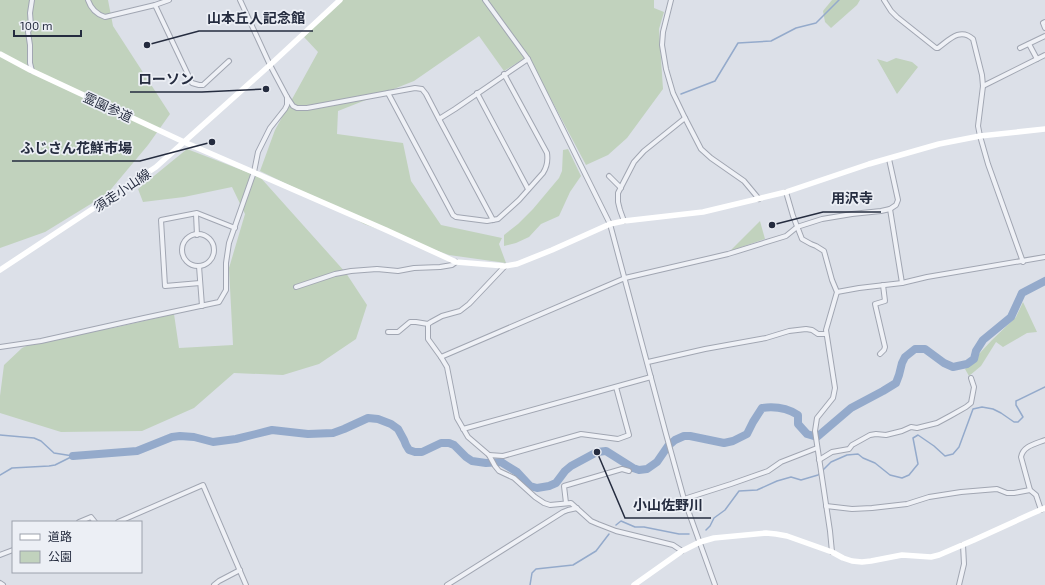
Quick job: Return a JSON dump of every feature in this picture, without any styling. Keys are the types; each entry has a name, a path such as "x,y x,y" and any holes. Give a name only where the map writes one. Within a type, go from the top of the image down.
{"street":[{"path":"32,0 30,12 31,26 28,32 32,72"},
{"path":"88,0 93,10 105,17 155,5 169,0"},
{"path":"240,0 270,65 287,97 293,106 297,108 301,109 414,88 422,89 493,220"},
{"name":"須走小山線","path":"0,270 150,171 174,152 340,0"},
{"path":"485,0 528,59 610,224 684,499 715,585"},
{"path":"671,0 663,32 662,45 670,84 685,118 701,149 711,158 744,181 759,199"},
{"path":"884,0 894,14 936,48 960,33 973,39 982,75 983,86 978,126 980,136 988,164 1023,262"},
{"path":"155,5 192,83 203,85 229,61"},
{"path":"1045,22 1043,23 1045,28"},
{"path":"1020,48 1045,36"},
{"path":"1029,44 1037,59"},
{"name":"霊園参道","path":"0,54 32,72 184,142 456,262 505,266 524,262 610,224 624,220 703,212 786,192 869,164 939,144 980,136 1045,128"},
{"path":"983,86 1045,55"},
{"path":"439,119 528,59"},
{"path":"388,93 453,215 456,217 487,221 498,219 508,210 546,169 548,159 547,153 504,74"},
{"path":"477,93 528,189"},
{"path":"0,347 41,341 219,302 226,290 226,263 229,244 254,172 258,152 270,128 285,109 287,105 287,97"},
{"path":"624,220 618,202 618,193 638,157 685,118"},
{"path":"441,357 625,278 728,254 786,236 797,227 822,219 890,209 896,205 898,200 889,159"},
{"path":"609,176 621,188"},
{"path":"786,192 802,240 824,251 832,280 838,292 826,330 835,388 833,398 817,418 815,431 832,552"},
{"path":"890,209 902,283"},
{"path":"196,214 197,234"},
{"path":"200,283 165,286 161,220 197,214 235,228"},
{"path":"197,234 210,240 214,249 211,259 204,265 199,266 193,265 185,259 182,248 187,239 197,234"},
{"path":"838,292 902,283 927,277 1023,262 1045,257"},
{"path":"296,287 335,274 351,271 377,269 398,271 414,268 440,267 452,265 456,262"},
{"path":"199,266 202,306"},
{"path":"388,332 398,332 410,322 428,324 442,316 460,311 469,304 505,266"},
{"path":"880,354 884,350 885,346 875,304 885,301 883,285"},
{"path":"428,324 428,338 447,367 457,418 468,437 490,456 499,471 514,478 544,503 550,505 571,503 591,521 616,531 673,545 682,551"},
{"path":"648,362 806,329 812,330 818,334 826,334"},
{"path":"463,429 651,377"},
{"path":"819,460 832,452 849,449 852,445 870,435 886,435 911,427 917,428 937,423 950,416 971,403 974,387 971,378"},
{"path":"490,456 502,456 581,434 618,440 629,435 616,387"},
{"path":"634,585 682,551 700,542 714,538 766,533 776,534 786,536 848,559 862,562 902,555 931,557 940,555 1043,509 1036,495 1030,490 1021,457 1022,452 1028,447 1045,440"},
{"path":"684,499 768,471 781,462 817,445"},
{"path":"566,503 564,486 622,469 629,471"},
{"path":"120,521 203,485 246,585"},
{"path":"826,506 852,509 872,508 907,504 929,497 961,492 997,489 1007,493 1014,493 1030,490"},
{"path":"447,585 563,512 577,508"},
{"path":"81,521 91,517 93,521"},
{"path":"959,585 964,564 963,545"},
{"path":"0,555 12,550"},
{"path":"214,585 240,570"},
{"path":"0,583 4,585"}],"green space":[{"path":"0,0 108,0 113,26 170,114 148,145 107,194 45,232 0,248"},
{"path":"342,0 654,0 654,8 664,12 659,29 663,89 627,138 608,155 586,165 528,56 504,71 479,36 414,81 338,111 337,134 403,143 411,181 441,225 502,238 499,244 506,263 449,255 364,224 320,200 260,171 275,130 318,52 304,37"},
{"path":"832,0 860,0 857,5 831,28 825,22 823,11"},
{"path":"896,58 912,62 918,67 897,94 877,59 887,62"},
{"path":"187,149 260,177 346,273 367,305 356,339 319,364 283,375 234,373 194,408 142,431 61,432 0,413 0,396 4,365 22,348 46,337 113,328 174,314 179,348 233,345 229,268 245,214 232,187 184,197 143,202 138,189"},
{"path":"568,149 581,176 570,192 559,216 541,224 529,237 516,243 504,246 504,235 533,209 559,178 562,171 563,150"},
{"path":"760,221 765,239 730,251"},
{"path":"1023,302 1037,332 1027,333 1003,347 996,342 981,366 969,376 965,369 1016,317"}],"waterway":[{"path":"681,94 715,81 738,43 771,41 796,28 816,23 839,0"},
{"path":"73,456 137,451 172,437 180,436 194,437 213,442 236,439 272,430 308,434 333,433 368,418 378,419 391,424 398,429 409,450 422,452 441,443 449,443 454,445 472,461 486,463 501,462 517,472 530,486 537,488 556,483 571,466 597,452 606,451 633,468 639,470 647,469 657,462 668,446 675,440 684,436 724,443 733,441 747,434 762,408 781,408 798,415 798,424 807,434 817,437 851,408 896,383 905,357 915,349 925,349 944,363 953,367 967,364 974,359 976,351 983,340 1011,317 1022,293 1045,281"},
{"path":"706,530 714,518 725,510 739,491 757,490 777,481 791,477 801,480 818,475 831,462 847,455 858,454 875,463 890,475 902,478 909,475 918,464 913,438 918,435 945,456 953,454 959,447 973,409 982,407 993,409 1014,422 1018,422 1023,417 1016,405 1016,401 1045,387"},
{"path":"0,435 34,438 41,441 54,453 73,456"},
{"path":"0,475 12,468 55,465 73,456"},
{"path":"616,525 621,521 635,527 644,527 679,534 689,534"},
{"path":"530,585 532,573 536,569 573,565 596,551 609,534"}],"place":[{"name":"山本丘人記念館","path":"147,45"},
{"name":"ローソン","path":"266,89"},
{"name":"ふじさん花鮮市場","path":"212,142"},
{"name":"用沢寺","path":"772,225"},
{"name":"小山佐野川","path":"597,452"}]}
